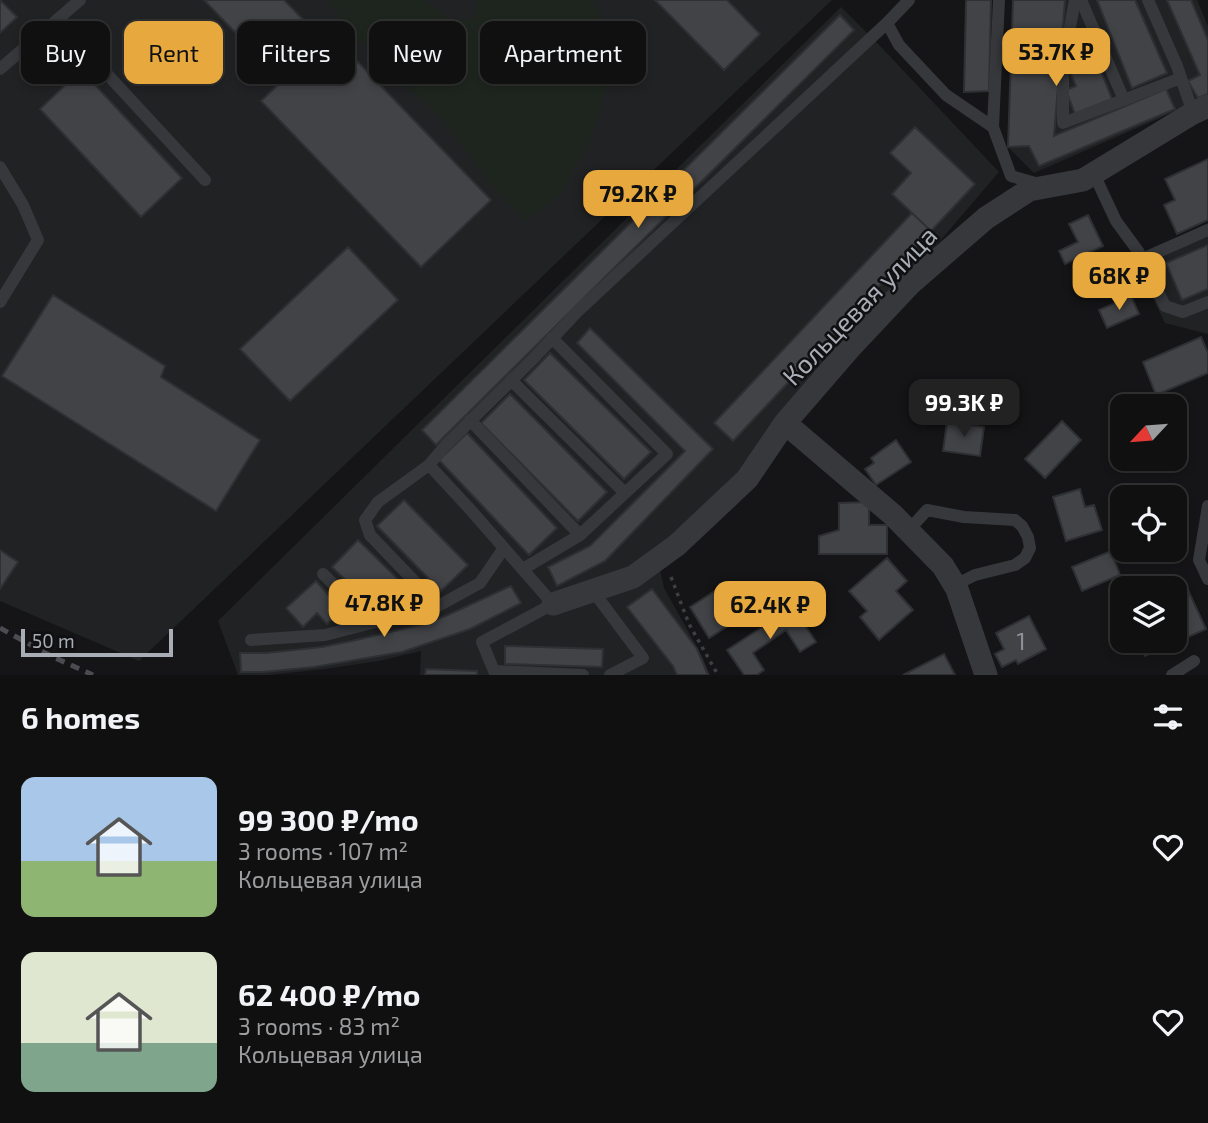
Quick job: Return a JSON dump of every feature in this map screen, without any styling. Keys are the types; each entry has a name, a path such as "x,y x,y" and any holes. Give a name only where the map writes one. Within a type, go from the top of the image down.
{"street":[{"name":"Кольцевая улица","path":"553,604 633,577 677,545 747,479 785,423 849,349 911,284 986,218 1029,190 1083,180 1201,109"},
{"name":"Кольцевая улица","path":"785,423 893,515 943,566 955,585 986,675"}],"lane":[{"path":"0,69 80,0"},
{"path":"438,606 370,535 365,520 378,502 429,465 588,302 909,0"},
{"path":"999,0 993,127 1011,176 1046,186"},
{"path":"1075,0 1063,65 1063,123 1181,78"},
{"path":"1081,0 1124,100"},
{"path":"1148,0 1181,78 1201,109"},
{"path":"57,20 205,180"},
{"path":"887,23 899,45 946,95 993,127"},
{"path":"0,167 23,205 38,240 0,302"},
{"path":"1094,174 1116,221 1138,251 1166,306 1183,312 1208,302"},
{"path":"1142,259 1208,230"},
{"path":"523,569 580,535 667,454 552,338"},
{"path":"511,380 625,493"},
{"path":"470,420 580,535"},
{"path":"429,465 553,604 482,642 494,671 583,675"},
{"path":"1208,506 1199,560 1208,579"},
{"path":"908,531 927,510 964,517 1015,520 1021,526 1028,537 1030,548 1025,558 1015,565 975,575 955,585"},
{"path":"251,640 325,635 438,606 480,583 504,548"},
{"path":"323,574 372,622"},
{"path":"593,591 643,658 610,675"},
{"path":"1171,675 1194,661"}],"path":[{"path":"663,555 690,624 718,675"}],"shaded area":[{"path":"0,0 832,0 139,661 0,601"},
{"path":"327,0 425,0 449,19 473,19 478,0 592,0 605,21 480,21 480,84 608,84 589,144 559,196 525,221 497,191 440,117 405,84 466,84 466,21 369,21 369,49 355,35 355,21 344,21"},
{"path":"1013,0 1197,0 1208,26 1208,97 1034,173 1008,147"},
{"path":"841,7 999,172 759,452 656,551 664,588 710,675 420,675 421,651 325,669 269,675 238,675 218,621"},
{"path":"1208,223 1208,334 1165,323 1133,258"}],"building":[{"path":"0,0 17,17 0,33"},
{"path":"204,0 284,0 304,21 237,21 237,34"},
{"path":"655,0 727,0 760,34 724,70"},
{"path":"966,0 991,0 989,91 964,92"},
{"path":"1013,0 1065,0 1054,136 1166,89 1175,109 1039,166 1029,146 1008,147"},
{"path":"1097,0 1135,0 1167,73 1132,88"},
{"path":"1167,0 1191,0 1208,40 1208,94 1198,98 1188,81 1200,75"},
{"path":"840,15 854,30 436,445 422,430"},
{"path":"1084,29 1112,99 1075,114 1066,90 1076,86 1067,65 1082,59 1072,35"},
{"path":"355,59 369,74 369,84 379,84 491,200 421,267 261,101 279,84 355,84"},
{"path":"66,84 94,84 182,178 141,217 40,109"},
{"path":"915,127 975,184 931,231 892,194 911,173 890,153"},
{"path":"1208,159 1208,220 1177,234 1164,205 1175,200 1165,179"},
{"path":"912,213 931,231 733,441 714,423"},
{"path":"1088,215 1103,246 1065,264 1059,251 1078,242 1069,224"},
{"path":"1208,245 1208,289 1182,300 1166,263"},
{"path":"348,247 398,300 290,401 240,349"},
{"path":"53,295 165,366 161,377 260,440 216,511 2,376"},
{"path":"1131,296 1139,314 1107,328 1099,310"},
{"path":"590,328 713,449 605,561 557,586 548,567 590,546 685,451 577,343"},
{"path":"1201,337 1208,353 1208,373 1156,394 1143,362"},
{"path":"550,353 651,452 624,479 524,380"},
{"path":"510,394 607,492 578,521 481,423"},
{"path":"1062,421 1081,440 1045,478 1025,459"},
{"path":"947,422 984,427 980,456 943,451"},
{"path":"467,433 557,528 529,555 439,460"},
{"path":"896,440 911,462 876,485 865,469 874,463 871,458"},
{"path":"1080,489 1085,507 1094,505 1102,530 1066,541 1053,497"},
{"path":"404,500 468,565 441,591 377,526"},
{"path":"869,502 869,525 887,525 887,554 819,554 819,536 839,530 839,503"},
{"path":"358,540 410,591 394,606 387,599 376,610 332,567"},
{"path":"0,550 18,562 0,589"},
{"path":"1110,551 1110,562 1115,562 1120,575 1110,576 1110,579 1082,591 1072,567"},
{"path":"887,558 907,581 896,591 913,610 879,640 860,617 867,611 849,591"},
{"path":"316,581 342,610 327,624 317,613 303,627 286,608"},
{"path":"726,584 745,615 709,638 690,607"},
{"path":"511,586 521,603 470,629 402,652 314,667 241,672 240,653 322,647 420,625"},
{"path":"1187,588 1206,629 1187,637"},
{"path":"652,589 697,649 708,675 677,675 673,666 627,607"},
{"path":"793,607 816,642 800,652 786,630 753,653 764,670 757,675 744,675 727,650"},
{"path":"1029,616 1046,649 1018,664 1016,660 1002,667 995,654 1004,649 996,633"},
{"path":"505,646 603,649 602,667 505,664"},
{"path":"944,654 955,675 903,675"},
{"path":"426,669 477,671 477,675 425,675"}],"railway":[{"path":"0,628 93,675"}]}
